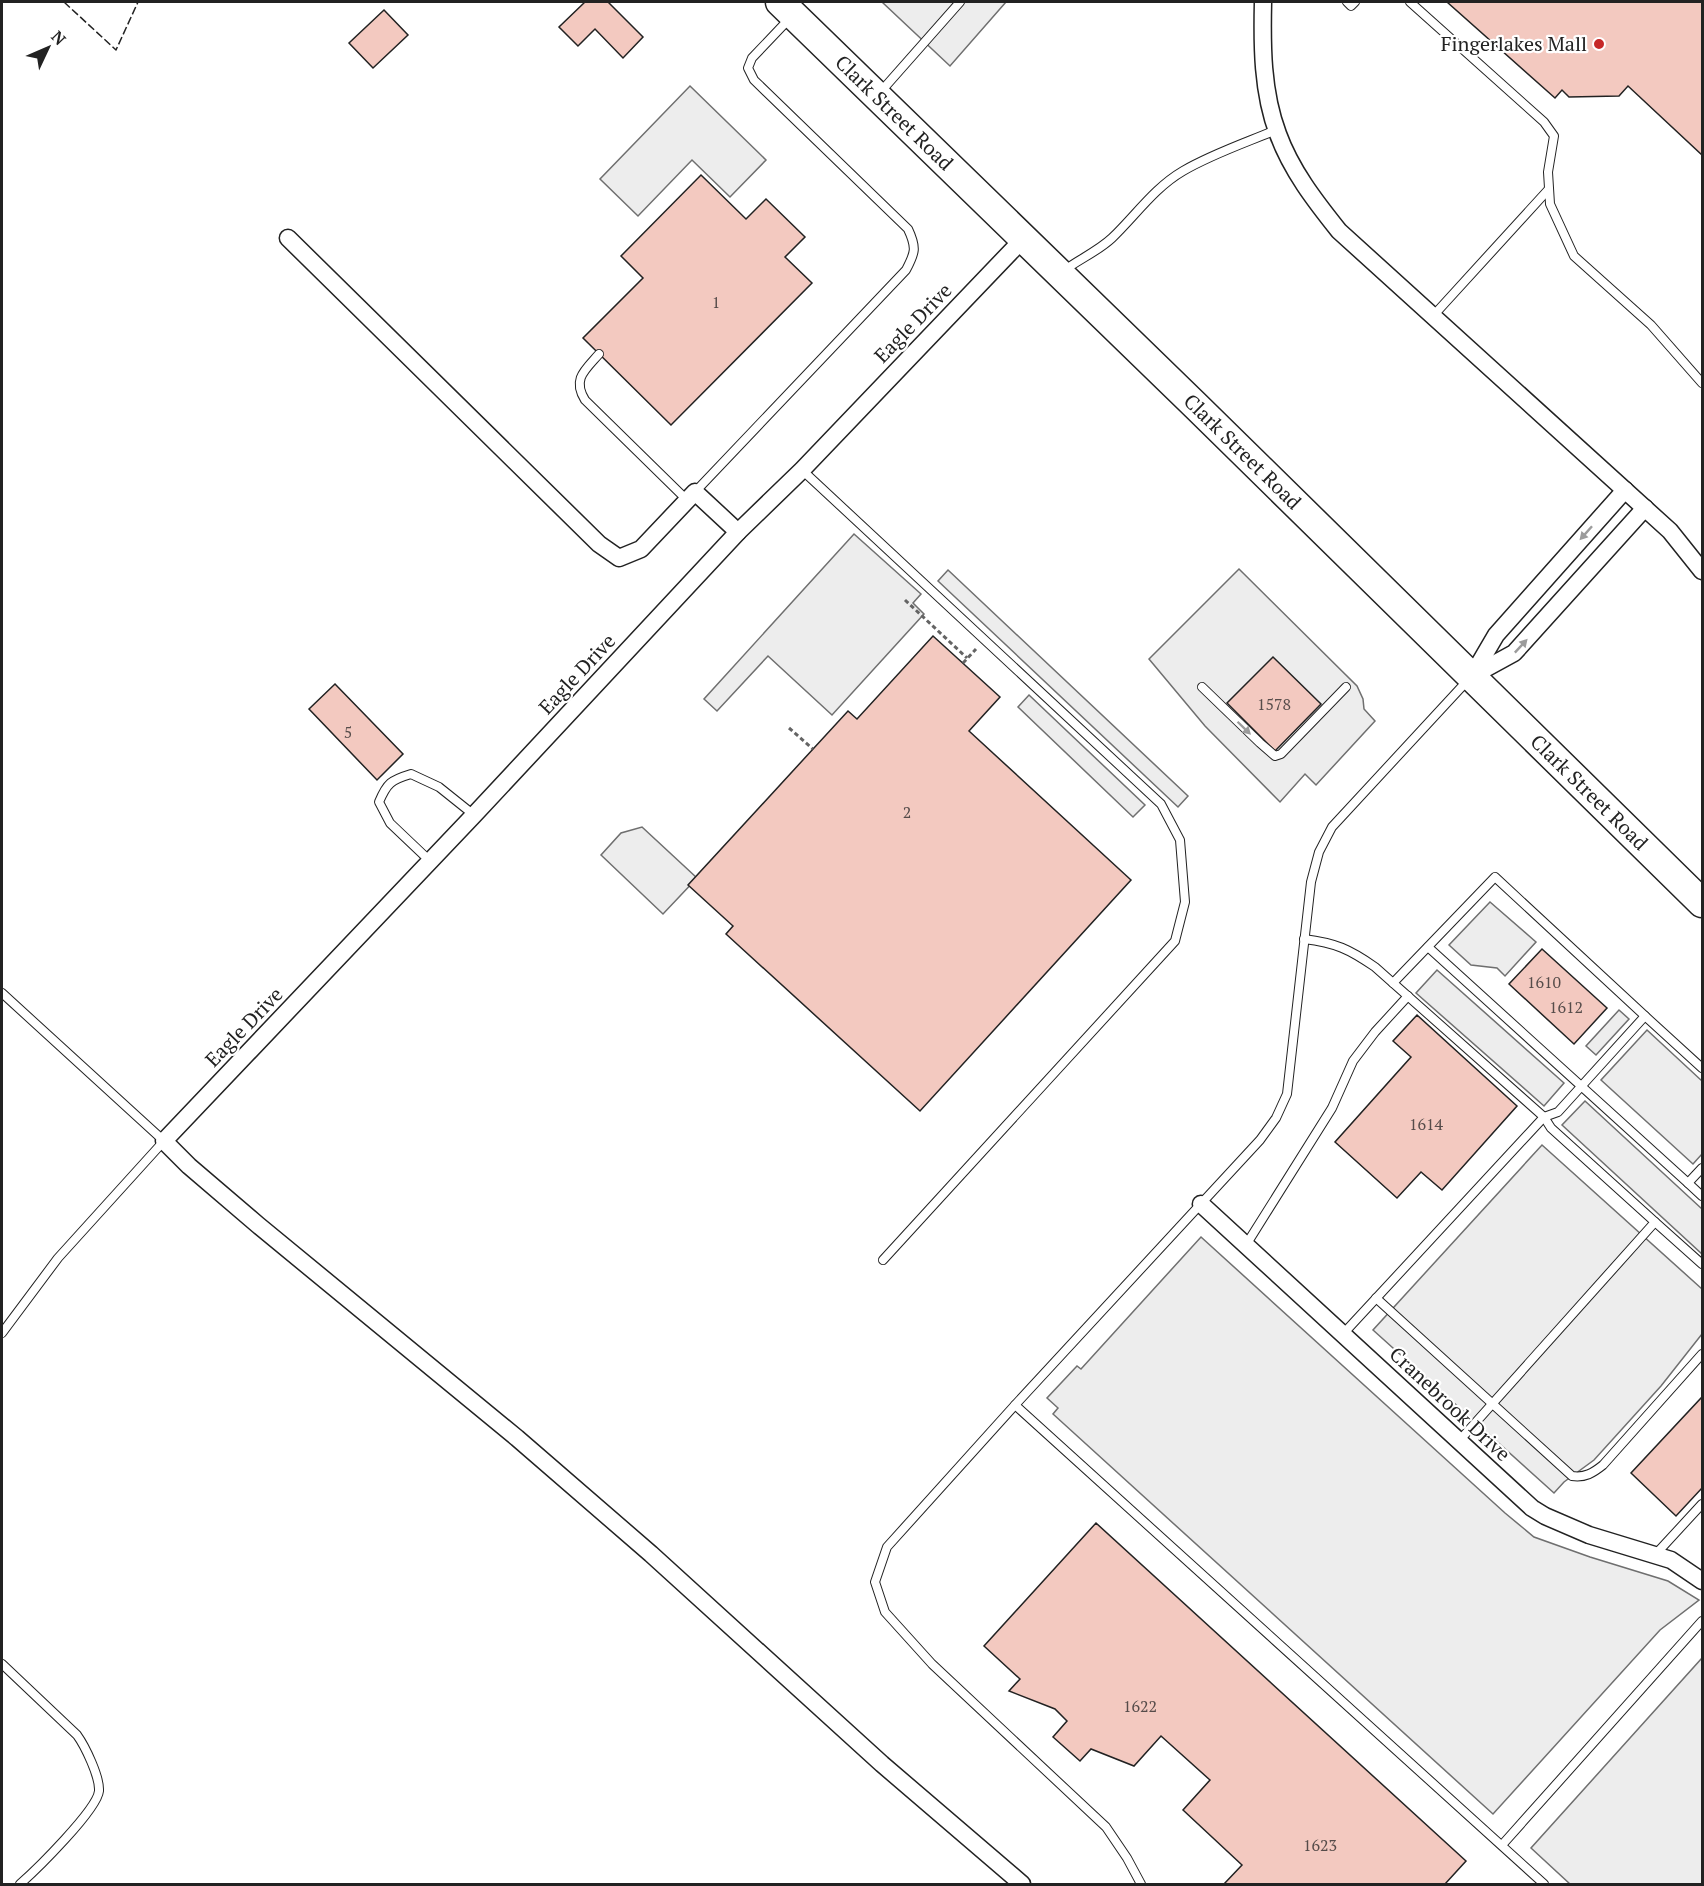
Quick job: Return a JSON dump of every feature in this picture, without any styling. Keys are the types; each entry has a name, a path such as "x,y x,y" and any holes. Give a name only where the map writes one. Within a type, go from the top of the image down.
{"highway":[{"name":"Clark Street Road","path":"786,8 1024,238 1702,903"}],"street":[{"path":"1263,2 1262,49 1269,101 1276,130 1300,177 1318,204 1339,231 1670,531 1702,571"},
{"path":"288,238 605,549 619,558 641,549 691,496 738,532"},
{"name":"Eagle Drive","path":"164,1141 474,815 738,532 802,470 1024,238"},
{"path":"1472,676 1496,635 1625,490"},
{"path":"1472,676 1514,653 1645,508"},
{"path":"164,1141 189,1166 258,1225 517,1438 651,1554 882,1764 1022,1884"},
{"name":"Cranebrook Drive","path":"1202,1204 1532,1508 1589,1535 1671,1560 1702,1581"}],"lane":[{"path":"884,88 960,2"},
{"path":"1347,2 1351,6 1355,2"},
{"path":"1410,2 1544,122 1554,136 1548,172 1550,204 1574,256 1651,326 1702,383"},
{"path":"599,354 579,380 579,390 585,400 691,496 906,270 914,255 914,242 908,229 754,80 748,68 752,58 786,8"},
{"path":"1060,274 1075,262 1100,249 1151,196 1183,171 1210,157 1276,130"},
{"path":"1433,316 1548,190"},
{"path":"802,470 1161,804 1180,840 1185,903 1176,941 883,1260"},
{"path":"1141,1884 1106,1827 932,1664 885,1612 875,1582 887,1547 1202,1204 1260,1140 1276,1118 1287,1094 1311,882 1319,852 1332,827 1472,676"},
{"path":"1202,687 1275,756 1281,754 1346,687"},
{"path":"430,861 390,823 379,802 384,789 393,779 411,774 439,788 474,815"},
{"path":"1393,983 1495,877 1702,1068"},
{"path":"1305,939 1331,942 1353,952 1375,967 1544,1117 1551,1128 1702,1264"},
{"path":"1428,947 1702,1196"},
{"path":"2,993 164,1141 58,1258 2,1334"},
{"path":"1246,1245 1332,1108 1353,1061 1375,1032 1408,996"},
{"path":"1343,1334 1544,1117 1558,1112 1645,1016"},
{"path":"1688,1183 1702,1168"},
{"path":"1459,1441 1655,1222"},
{"path":"1377,1298 1572,1476 1582,1478 1603,1465 1702,1354"},
{"path":"1015,1405 1544,1884"},
{"path":"1655,1555 1702,1504"},
{"path":"1502,1845 1702,1621"},
{"path":"2,1664 77,1735 93,1766 99,1792 90,1810 20,1884"}],"path":[{"path":"905,600 967,658"},
{"path":"963,663 985,639"},
{"path":"789,728 813,749"}],"shaded area":[{"path":"882,2 1006,2 950,66"},
{"path":"690,86 766,160 730,197 692,160 638,216 600,179"},
{"path":"854,534 921,594 913,603 924,614 832,715 768,656 717,711 704,699"},
{"path":"1239,569 1357,686 1363,699 1364,709 1375,721 1316,785 1305,774 1280,802 1205,726 1149,659"},
{"path":"948,570 1188,796 1178,807 938,581"},
{"path":"1029,695 1145,805 1133,817 1018,707"},
{"path":"642,827 697,878 663,914 601,855 621,833"},
{"path":"1490,902 1536,942 1505,976 1497,968 1471,965 1449,945"},
{"path":"1437,970 1564,1083 1544,1106 1416,993"},
{"path":"1619,1010 1629,1019 1596,1055 1586,1046"},
{"path":"1647,1030 1702,1081 1702,1154 1693,1164 1601,1080"},
{"path":"1585,1101 1702,1209 1702,1254 1562,1125"},
{"path":"1542,1145 1702,1289 1702,1334 1661,1386 1594,1460 1564,1482 1554,1493 1373,1330"},
{"path":"1201,1237 1534,1537 1668,1581 1699,1600 1660,1630 1493,1814 1053,1414 1058,1408 1047,1398 1077,1366 1081,1369"},
{"path":"1702,1658 1702,1884 1570,1884 1531,1848"}],"building":[{"path":"585,2 608,2 643,37 623,58 595,29 578,46 559,27"},
{"name":"Fingerlakes Mall","path":"1447,2 1702,2 1702,155 1628,86 1619,96 1569,97 1562,90 1555,98"},
{"path":"384,10 408,35 373,68 349,43"},
{"path":"701,175 746,219 766,199 805,237 785,257 812,283 671,425 583,338 643,278 621,256"},
{"path":"933,636 1000,697 969,731 1131,880 920,1111 726,934 733,926 688,885 848,711 857,719"},
{"path":"1273,657 1321,704 1275,751 1227,703"},
{"path":"335,684 403,754 377,780 309,709"},
{"path":"1542,949 1607,1008 1574,1044 1509,984"},
{"path":"1417,1015 1517,1106 1442,1190 1421,1172 1397,1198 1335,1142 1411,1057 1393,1041"},
{"path":"1702,1397 1702,1488 1676,1516 1631,1473"},
{"path":"1096,1523 1466,1861 1445,1884 1224,1884 1242,1865 1183,1810 1210,1780 1161,1736 1134,1766 1091,1749 1080,1761 1053,1737 1067,1721 1055,1709 1009,1691 1020,1679 984,1646"}],"fence":[{"path":"64,2 116,50 138,2"}],"place":[{"name":"Fingerlakes Mall","path":"1599,44"}]}
